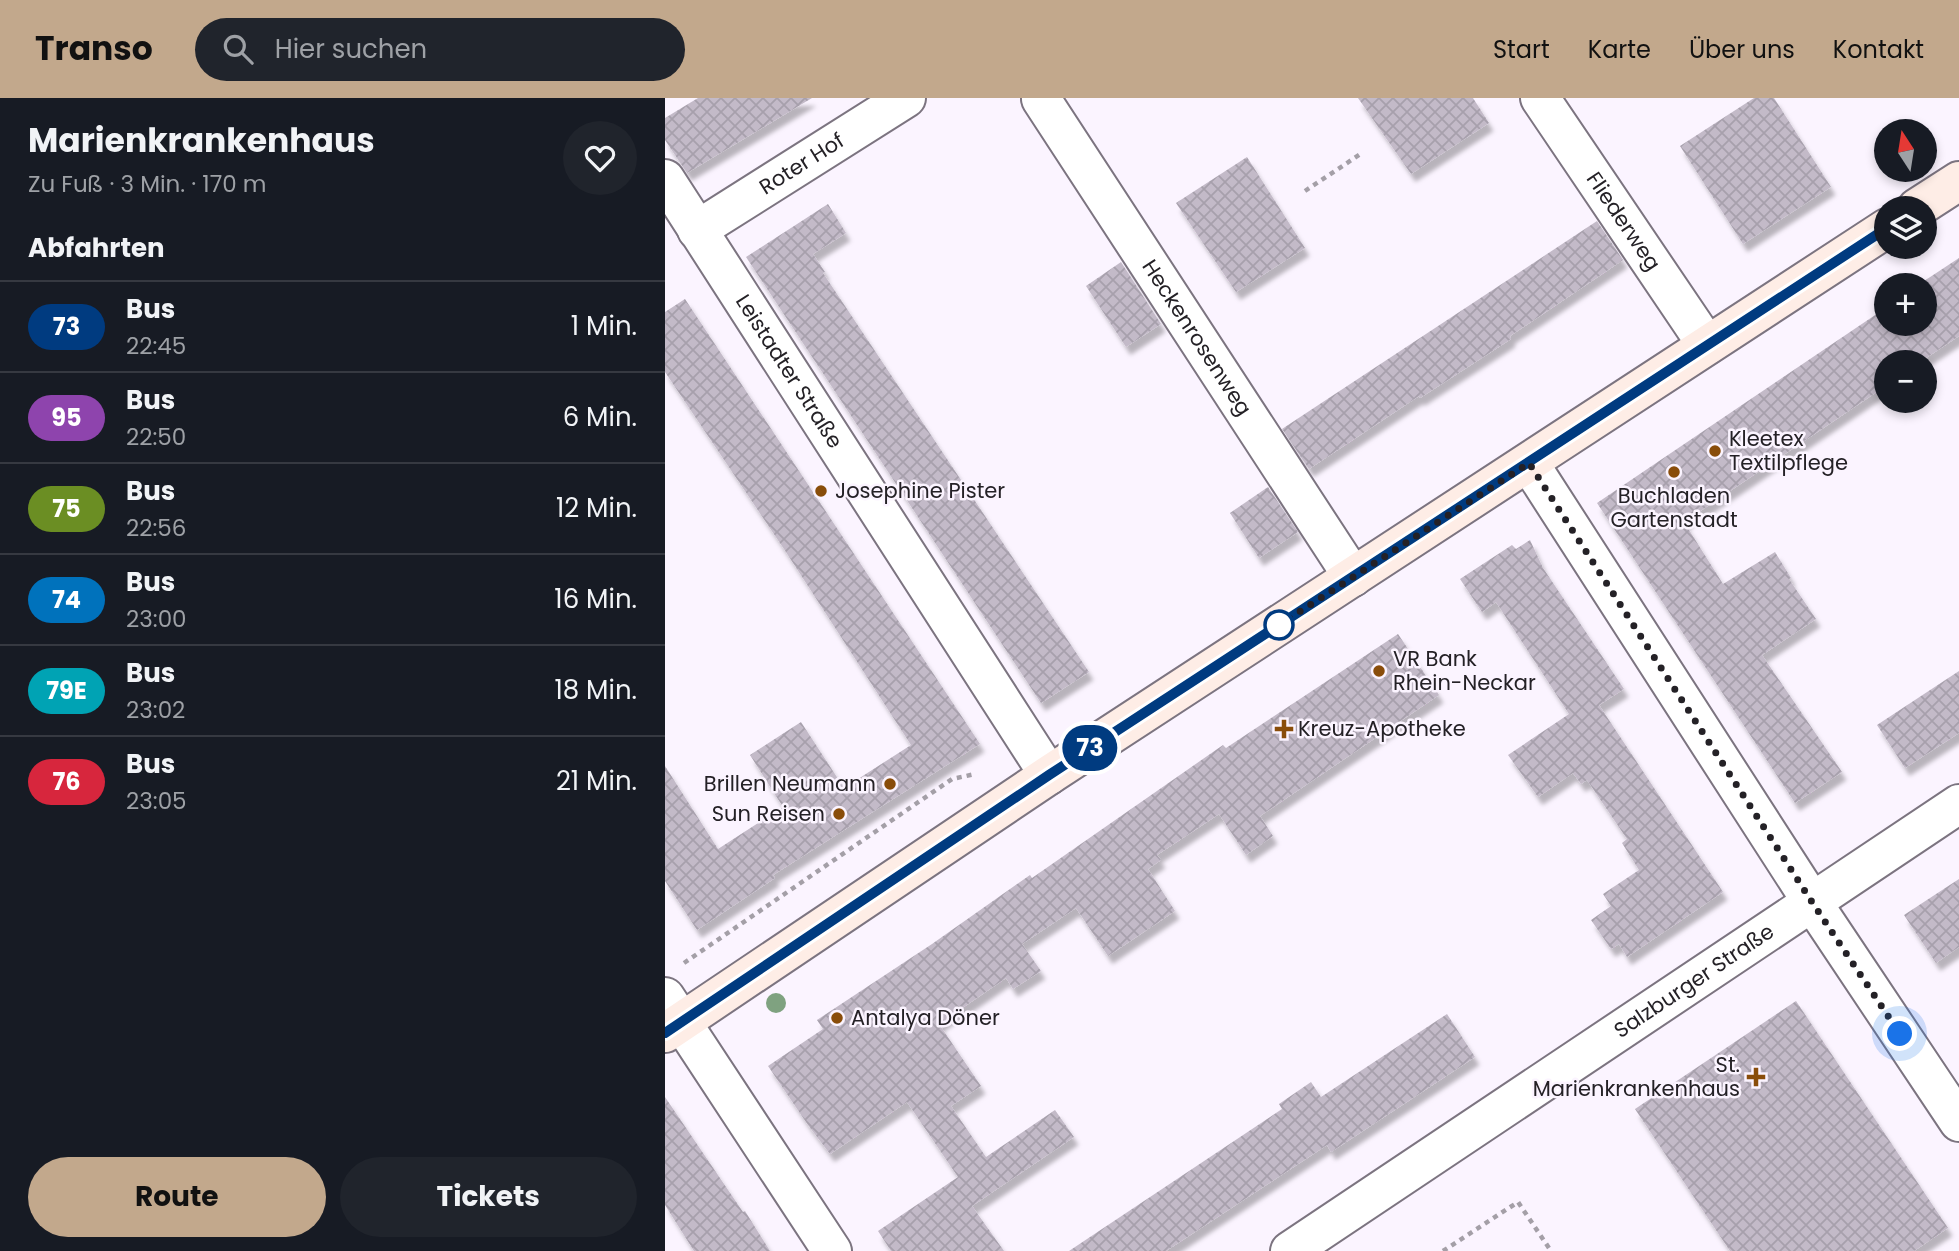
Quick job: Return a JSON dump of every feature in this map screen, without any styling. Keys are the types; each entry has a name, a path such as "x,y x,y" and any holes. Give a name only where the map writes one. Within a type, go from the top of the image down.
{"main road":[{"path":"1936,196 1959,181"},
{"path":"671,1006 1049,775 1874,236"}],"street":[{"name":"Roter Hof","path":"697,230 906,98"},
{"name":"Fliederweg","path":"1540,98 1707,345"},
{"name":"Heckenrosenweg","path":"1041,99 1353,577"},
{"name":"Leistadter Straße","path":"669,193 697,230 1049,775"},
{"path":"1529,463 1812,902 1959,1122"},
{"name":"Salzburger Straße","path":"1290,1251 1959,804"},
{"path":"671,1006 832,1251"}],"path":[{"path":"1304,191 1362,153"},
{"path":"671,1006 702,949 953,779 977,774"},
{"path":"1443,1251 1518,1202 1551,1251"}],"building":[{"path":"698,98 812,98 687,173 665,140 665,118"},
{"path":"1358,98 1473,98 1489,123 1411,174"},
{"path":"1754,98 1774,98 1831,187 1743,244 1680,146"},
{"path":"1247,157 1305,248 1236,292 1176,203"},
{"path":"828,204 846,233 813,254 825,272 823,273 1089,672 1041,703 746,257"},
{"path":"1597,221 1623,260 1510,336 1511,339 1309,469 1282,429"},
{"path":"1959,258 1959,336 1937,351 1874,350 1874,394 1684,522 1723,584 1775,552 1791,578 1789,579 1816,619 1762,655 1842,772 1795,803 1597,503 1874,316 1874,336 1937,336 1936,273"},
{"path":"1121,262 1161,324 1126,347 1086,286"},
{"path":"685,299 980,744 773,875 775,878 697,930 665,881 665,766 718,849 783,807 750,755 801,722 844,788 911,745 665,372 665,312"},
{"path":"1268,487 1298,532 1259,558 1230,513"},
{"path":"1530,540 1543,568 1624,689 1599,705 1723,892 1627,957 1619,944 1611,949 1591,920 1611,906 1603,894 1639,870 1622,843 1627,839 1587,780 1581,784 1573,773 1538,797 1508,755 1569,714 1496,602 1482,612 1460,579 1512,545 1516,549"},
{"path":"1398,634 1439,695 1260,816 1273,836 1246,855 1219,814 1157,855 1161,860 1148,869 1175,911 1108,956 1076,908 1022,944 1041,971 1013,989 1006,978 939,1024 981,1086 951,1106 986,1157 1055,1110 1074,1137 972,1206 1004,1251 891,1251 878,1231 958,1177 907,1102 830,1154 768,1066 823,1029 817,1020 1030,875 1032,878 1223,745 1226,748"},
{"path":"1959,671 1959,733 1905,768 1877,725"},
{"path":"1959,879 1959,947 1936,963 1904,915"},
{"path":"1796,1001 1948,1228 1914,1251 1730,1251 1635,1109"},
{"path":"1447,1014 1475,1057 1331,1152 1327,1145 1166,1251 1069,1251 1282,1109 1279,1104 1311,1082 1321,1097"},
{"path":"665,1097 770,1251 694,1251 665,1205"}],"bus line":[{"name":"73","path":"665,1033 1049,775 1874,237"}],"place":[{"name":"Kleetex Textilpflege","path":"1715,451"},
{"name":"Buchladen Gartenstadt","path":"1674,472"},
{"name":"Josephine Pister","path":"821,491"},
{"name":"VR Bank Rhein-Neckar","path":"1379,671"},
{"name":"Kreuz-Apotheke","path":"1284,729"},
{"name":"Brillen Neumann","path":"890,784"},
{"name":"Sun Reisen","path":"839,814"},
{"name":"Antalya Döner","path":"837,1018"},
{"name":"St. Marienkrankenhaus","path":"1756,1077"}],"route":[{"path":"1279,625 1529,463 1900,1034"}]}
